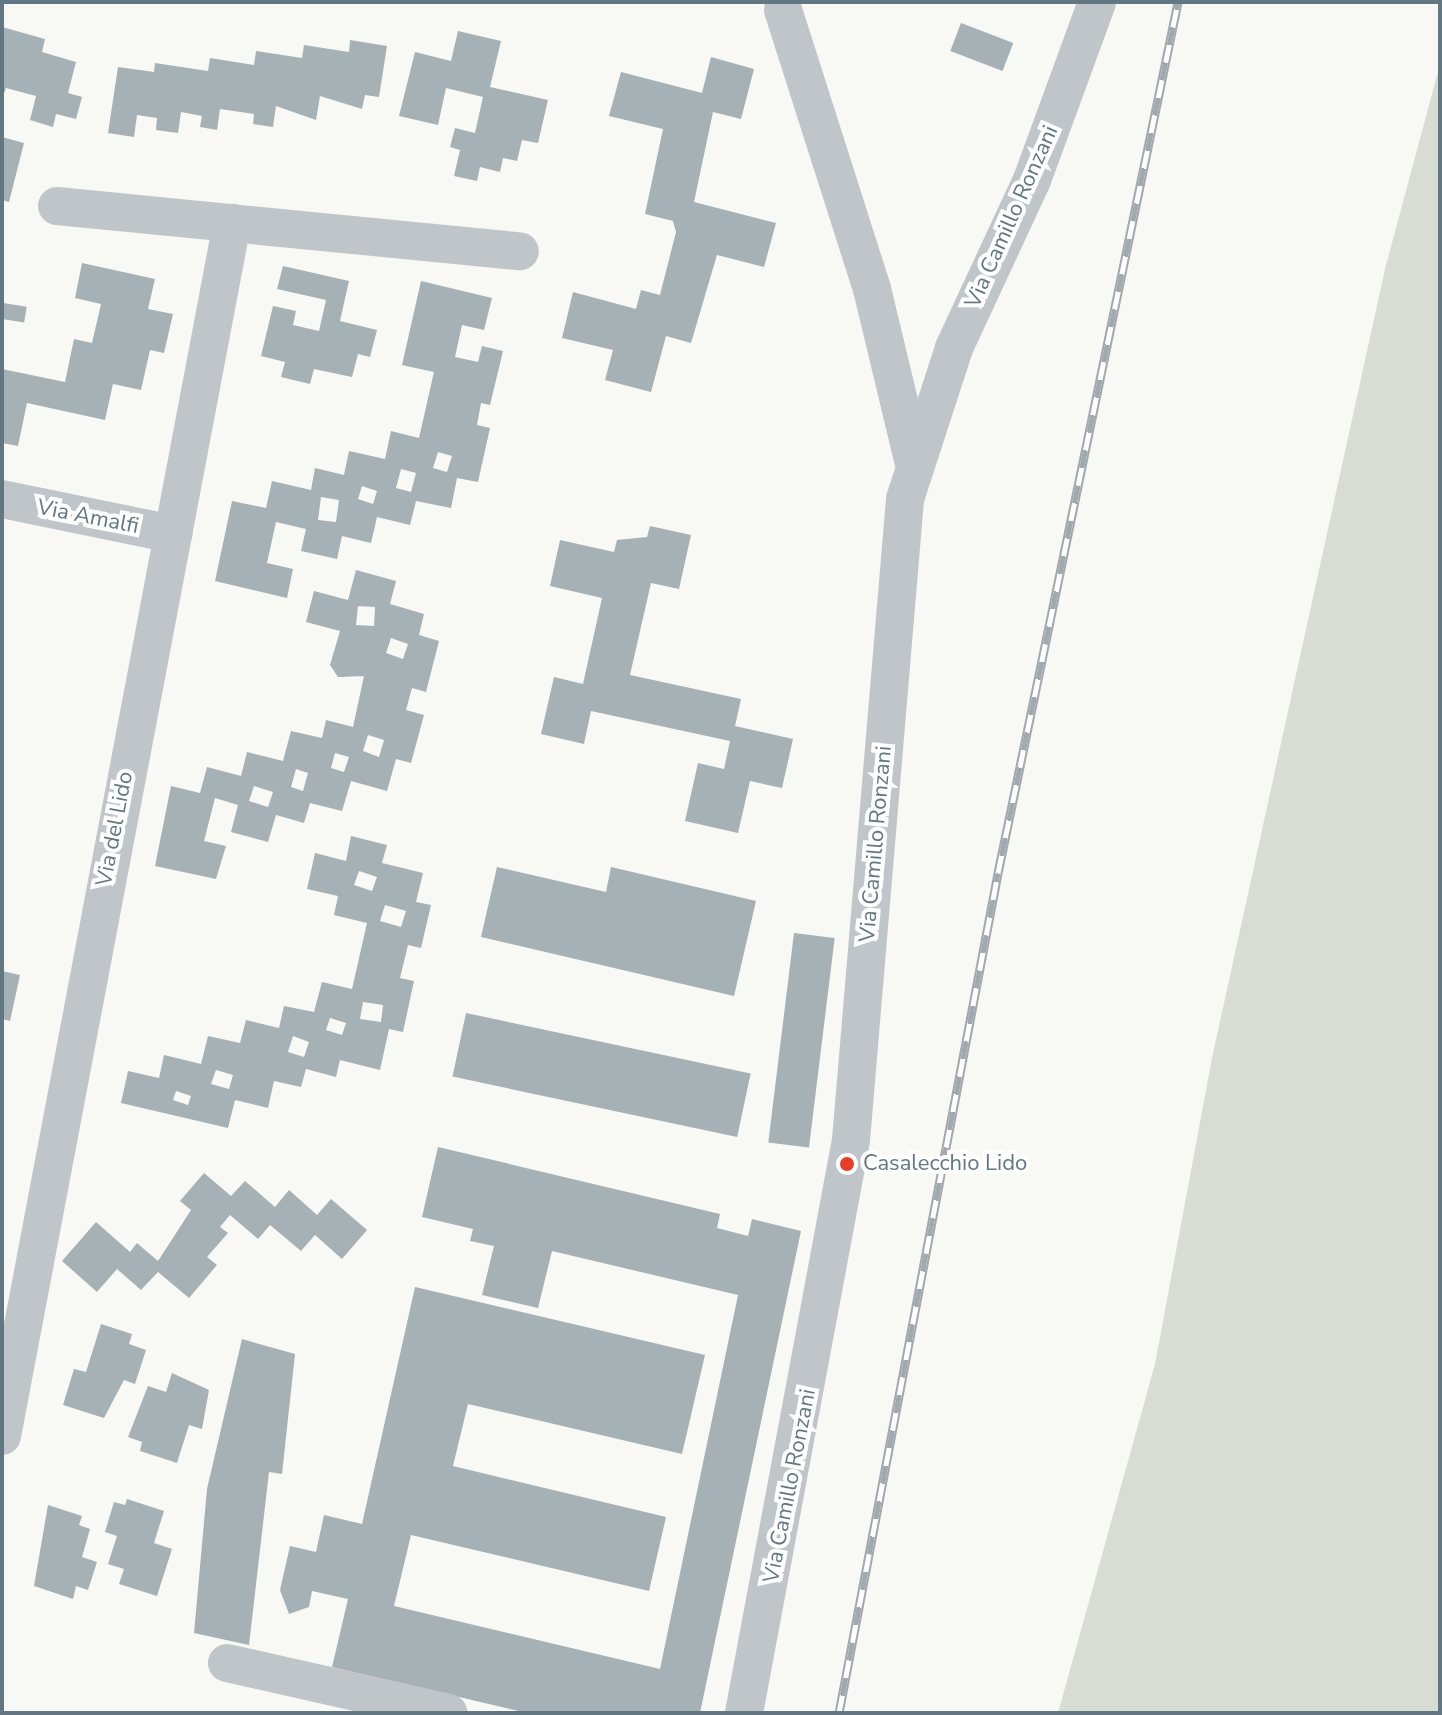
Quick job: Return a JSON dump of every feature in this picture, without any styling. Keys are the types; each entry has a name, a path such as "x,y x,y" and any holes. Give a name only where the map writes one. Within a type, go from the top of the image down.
{"street":[{"name":"Via Camillo Ronzani","path":"744,1713 851,1140 905,499 954,348 1032,180 1097,2"},
{"path":"783,10 872,289 915,468"},
{"path":"57,206 520,251"},
{"name":"Via del Lido","path":"2,1436 232,223"},
{"name":"Via Amalfi","path":"2,499 173,534"},
{"path":"227,1663 448,1713"}],"shaded area":[{"path":"1440,64 1440,1713 1058,1713 1155,1364 1212,1058 1385,269"}],"building":[{"path":"961,23 1013,43 1003,71 950,51"},
{"path":"2,27 45,39 42,52 76,62 68,93 82,97 76,119 56,114 53,127 30,120 36,96 6,88 2,99"},
{"path":"458,31 501,41 490,87 548,100 538,143 522,140 517,161 503,158 500,172 480,167 477,181 454,176 460,150 450,147 455,128 475,133 483,97 446,88 438,125 399,116 415,52 451,61"},
{"path":"350,40 387,46 379,97 365,95 362,109 320,96 316,120 276,106 273,127 253,124 254,114 220,109 217,130 200,127 202,116 181,112 178,133 156,130 157,118 137,115 134,137 108,133 118,67 154,72 155,63 208,71 210,58 254,65 256,51 302,58 304,45 349,52"},
{"path":"711,57 754,69 741,119 713,112 694,202 776,223 764,267 717,255 691,343 666,336 651,392 605,380 613,350 562,338 573,292 636,309 641,290 660,295 676,232 673,221 645,214 663,129 609,116 621,72 702,93"},
{"path":"2,137 24,143 9,202 2,200"},
{"path":"82,263 155,279 148,309 173,314 164,353 150,350 141,390 113,384 105,420 27,403 18,446 2,443 2,369 65,382 74,339 92,343 101,304 75,298"},
{"path":"283,266 349,281 340,321 377,330 370,357 358,354 352,377 314,369 310,384 281,377 285,362 261,356 273,306 296,311 293,325 319,331 326,300 277,289"},
{"path":"421,281 492,298 484,330 462,325 455,357 478,362 482,346 503,351 490,405 481,403 477,425 490,428 478,482 457,478 451,508 416,501 410,525 377,517 371,543 342,536 337,559 301,551 306,529 276,522 267,563 293,569 287,598 215,581 232,501 266,508 272,481 311,490 315,468 344,475 349,451 385,459 391,431 419,438 434,372 402,365","holes":["438,452 452,456 447,472 433,468","401,469 416,473 411,492 396,488","362,486 377,491 373,504 358,499","321,497 339,500 336,522 318,520"]},
{"path":"3,303 27,307 24,323 2,319"},
{"path":"650,526 691,535 679,589 651,583 630,675 741,699 735,726 793,739 782,788 750,781 738,833 685,821 698,763 724,769 730,741 591,711 584,744 541,734 554,677 583,684 602,598 550,586 560,540 614,552 617,540 647,537"},
{"path":"356,570 396,581 390,604 424,614 419,635 439,641 426,692 412,688 406,710 424,715 411,763 396,759 387,791 351,781 342,811 310,803 304,823 276,815 268,842 231,832 238,805 215,798 204,841 226,846 216,879 155,866 171,786 200,793 207,767 241,776 247,752 283,761 291,731 322,738 326,720 353,727 364,676 338,677 330,665 340,631 306,622 314,591 348,600","holes":["358,606 375,607 374,626 356,625","391,638 408,644 403,659 386,653","368,735 384,740 379,757 363,751","335,753 349,757 344,772 331,768","296,769 308,773 303,791 291,787","254,786 273,792 268,807 249,801"]},
{"path":"351,836 387,845 382,863 423,873 416,902 431,905 421,948 408,945 400,978 414,981 403,1032 389,1029 380,1070 340,1060 336,1077 306,1069 301,1087 274,1081 268,1108 235,1100 228,1128 121,1103 128,1071 159,1078 164,1055 201,1064 208,1036 240,1043 246,1020 279,1028 284,1006 314,1012 322,982 352,989 367,923 334,915 338,896 307,889 315,853 346,861","holes":["359,871 377,877 372,891 354,885","385,905 406,911 401,927 380,921","363,1002 383,1005 381,1022 360,1019","330,1018 346,1023 342,1035 326,1030","293,1036 309,1042 304,1057 288,1052","216,1070 233,1075 229,1089 211,1084","176,1091 191,1096 188,1105 173,1100"]},
{"path":"497,867 606,892 611,867 756,901 734,996 481,937"},
{"path":"794,933 835,938 809,1147 768,1142"},
{"path":"2,971 20,975 10,1021 2,1019"},
{"path":"466,1013 751,1074 737,1137 452,1077"},
{"path":"438,1147 720,1214 717,1228 748,1236 752,1219 801,1231 700,1713 527,1713 332,1667 348,1599 312,1591 309,1607 289,1614 280,1590 290,1546 316,1552 324,1515 362,1524 415,1287 705,1355 682,1454 468,1404 453,1466 666,1517 649,1591 411,1535 394,1606 660,1669 738,1295 552,1251 538,1308 482,1295 494,1246 470,1241 473,1229 422,1217"},
{"path":"204,1173 231,1196 245,1181 275,1207 289,1190 317,1215 331,1199 367,1230 342,1259 315,1235 301,1251 270,1225 258,1239 230,1215 220,1227 228,1233 207,1257 217,1265 189,1298 158,1272 141,1290 117,1269 97,1292 62,1261 96,1222 130,1252 137,1243 158,1261 191,1210 180,1201"},
{"path":"101,1324 132,1334 129,1344 146,1350 135,1384 124,1380 104,1418 63,1405 74,1369 86,1372"},
{"path":"242,1339 295,1354 282,1474 269,1472 249,1645 194,1633 207,1489"},
{"path":"172,1373 209,1390 202,1429 189,1425 177,1463 140,1451 142,1442 128,1437 148,1386 166,1392"},
{"path":"127,1499 164,1511 154,1543 172,1549 157,1596 119,1584 124,1569 108,1564 117,1536 105,1532 114,1502 125,1505"},
{"path":"48,1505 82,1516 79,1525 90,1529 82,1557 97,1562 88,1590 76,1586 73,1599 34,1586"}],"railway":[{"path":"839,1713 998,873 1178,2"}],"place":[{"name":"Casalecchio Lido","path":"847,1164"}]}
